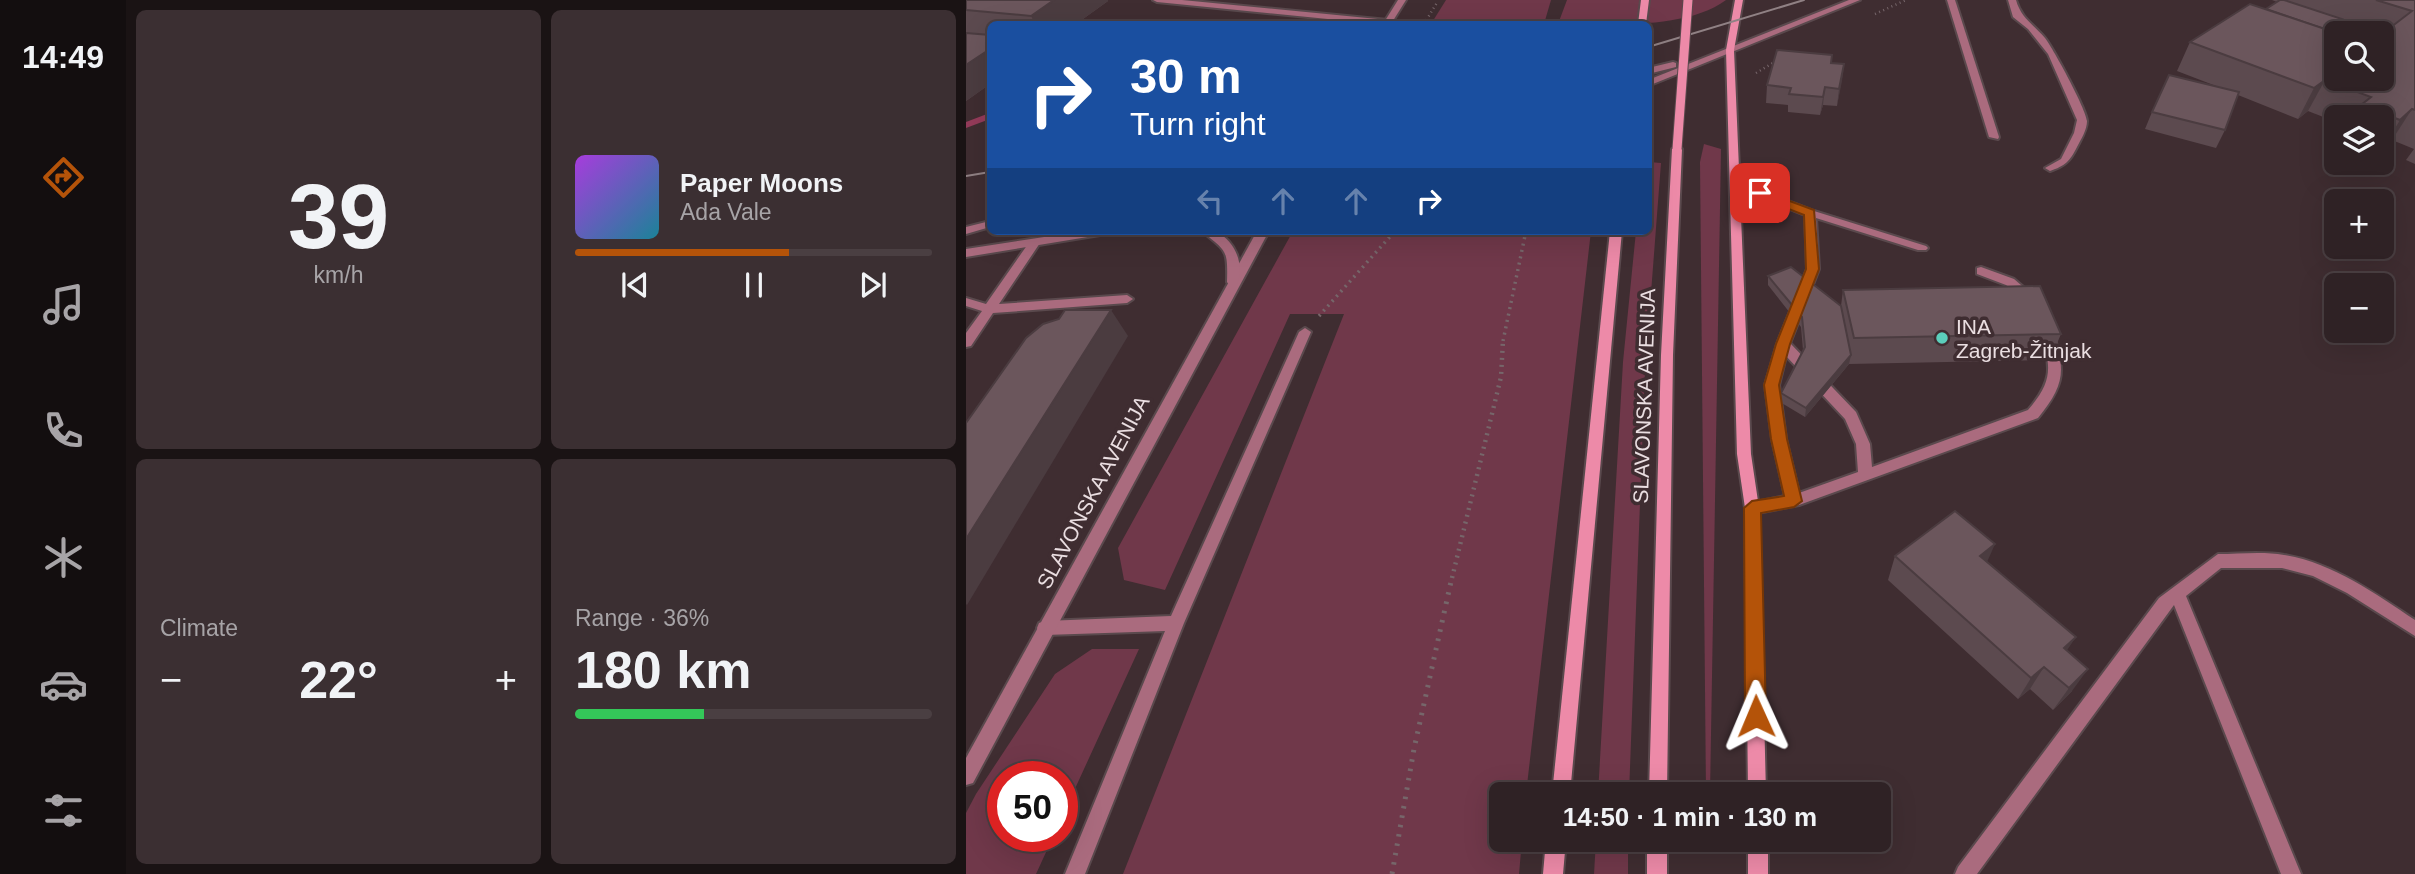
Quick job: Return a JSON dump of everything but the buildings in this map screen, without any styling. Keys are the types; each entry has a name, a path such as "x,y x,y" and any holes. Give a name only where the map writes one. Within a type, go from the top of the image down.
{"main road":[{"path":"1642,21 1645,0"},
{"name":"SLAVONSKA AVENIJA","path":"1658,782 1667,355 1677,149 1688,0"},
{"path":"1739,0 1730,50 1744,454 1752,508 1757,782"},
{"name":"SLAVONSKA AVENIJA","path":"1561,782 1616,235"},
{"path":"1553,874 1555,852"},
{"path":"1657,852 1657,874"},
{"path":"1758,852 1758,874"}],"street":[{"path":"1157,0 1359,21"},
{"path":"1390,21 1402,0"},
{"path":"1652,81 1856,0"},
{"path":"1951,0 1994,137"},
{"path":"2012,0 2016,15 2031,27 2052,53 2082,120 2079,133 2065,161 2050,168"},
{"path":"1652,70 1712,57"},
{"path":"1736,184 1810,213 1922,248"},
{"path":"1794,501 1779,439 1772,385 1783,344 1813,269 1810,213"},
{"path":"966,231 987,225"},
{"path":"966,343 1040,235"},
{"path":"966,253 1083,235"},
{"path":"1216,235 1234,256 1233,282"},
{"name":"SLAVONSKA AVENIJA","path":"966,776 1261,235"},
{"path":"1752,508 1794,501 2034,414 2050,395 2056,378 2057,359 2034,301 2010,282 1981,271"},
{"path":"966,302 990,309 1127,299"},
{"path":"1075,874 1176,623 1305,332"},
{"path":"1783,344 1851,416 1863,444 1865,475"},
{"path":"1965,874 2165,603 2218,561 2282,561 2316,570 2353,588 2415,629"},
{"path":"2177,593 2291,874"},
{"path":"1045,628 1176,623"}],"path":[{"path":"1426,21 1438,1"},
{"path":"1757,73 1785,56"},
{"path":"1305,332 1391,235"},
{"path":"1392,874 1440,631 1501,377 1503,337 1525,235"}],"shaded area":[{"path":"1446,0 1551,0 1545,21 1433,21"},
{"path":"1567,0 1726,0 1709,10 1668,21 1559,21"},
{"path":"1704,144 1721,149 1710,782 1706,782 1700,162"},
{"path":"1652,162 1661,163 1645,371 1629,782 1599,782 1623,362 1636,235 1652,235"},
{"path":"1291,235 1591,235 1527,782 1489,782 1489,852 1521,852 1519,874 1123,874 1344,314 1290,314 1165,590 1124,580 1118,548"},
{"path":"1092,649 1139,649 1078,782 1078,761 998,761 1055,674"},
{"path":"987,777 987,852 1046,852 1036,874 966,874 966,813"},
{"path":"1595,852 1628,852 1628,874 1594,874"}],"waterway":[{"path":"966,125 987,117"}],"tram line":[{"path":"1652,46 1804,0"},
{"path":"966,176 987,172"}],"place":[{"name":"INA Zagreb-Žitnjak","path":"1942,338"}],"route":[{"path":"1756,716 1752,508 1794,501 1779,439 1772,385 1783,344 1813,269 1810,213 1760,193"}]}
